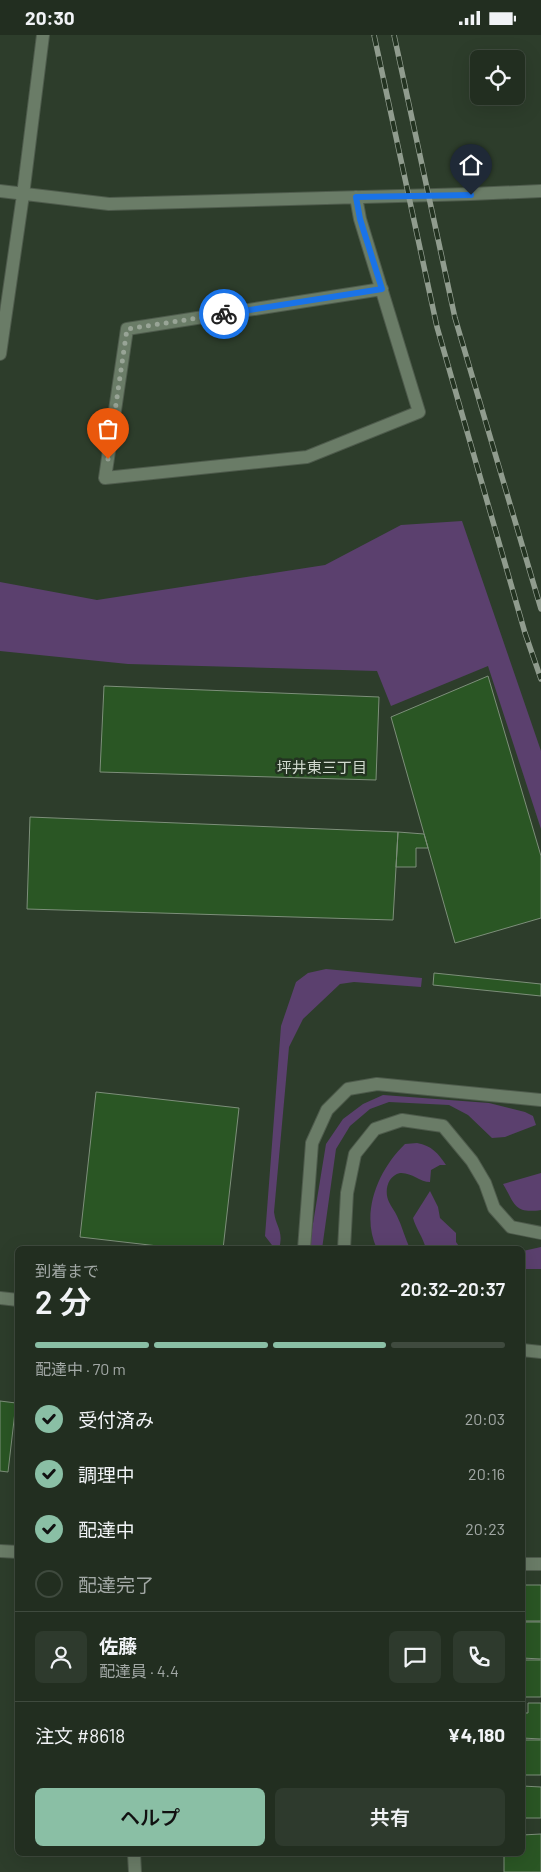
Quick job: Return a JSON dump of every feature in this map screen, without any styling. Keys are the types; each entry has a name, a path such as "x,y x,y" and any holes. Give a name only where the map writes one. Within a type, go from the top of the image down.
{"street":[{"path":"0,354 23,195 43,35"},
{"path":"0,191 109,203 541,191"},
{"path":"356,197 360,219 382,289 419,413 307,457 105,478 127,329 382,289"},
{"path":"304,1246 312,1143 327,1110 348,1089 377,1084 541,1099"},
{"path":"344,1246 347,1193 355,1154 375,1129 402,1120 443,1126 472,1161 484,1183 494,1208 511,1227 541,1233"},
{"path":"0,1298 15,1300"},
{"path":"525,1350 541,1352"},
{"path":"0,1551 15,1552"},
{"path":"525,1563 541,1564"},
{"path":"134,1856 135,1872"}],"shaded area":[{"path":"462,521 541,751 541,829 488,666 391,706 377,671 128,664 0,651 0,582 97,600 325,565 401,525"},
{"path":"326,969 422,978 421,987 354,982 340,984 303,1019 289,1047 274,1212 281,1237 280,1246 273,1246 265,1236 281,1026 296,982 308,973"},
{"path":"383,1095 489,1103 525,1112 533,1116 536,1125 505,1137 492,1138 468,1115 449,1105 389,1102 370,1109 350,1126 336,1149 322,1246 311,1246 310,1242 326,1144 343,1119 363,1104"},
{"path":"417,1143 427,1146 446,1165 440,1165 431,1170 430,1182 404,1173 392,1177 389,1181 387,1194 409,1246 376,1246 370,1221 374,1193 387,1166 405,1144"},
{"path":"541,1173 541,1210 520,1209 513,1202 503,1184"},
{"path":"430,1191 438,1207 440,1218 456,1233 456,1242 459,1246 425,1246 413,1218"},
{"path":"541,1247 541,1269 525,1269 525,1251"}],"building":[{"path":"488,676 541,856 541,918 455,943 391,717"},
{"path":"104,686 379,697 376,780 100,772"},
{"path":"30,817 398,832 393,920 27,909"},
{"path":"398,832 424,834 428,848 416,848 416,867 396,867"},
{"path":"434,973 541,984 541,996 433,985"},
{"path":"96,1092 239,1108 223,1246 158,1246 80,1237"},
{"path":"0,1401 15,1403 15,1412 8,1472 0,1471"},
{"path":"525,1585 541,1585 541,1621 525,1621"},
{"path":"525,1622 541,1622 541,1659 525,1658"},
{"path":"525,1660 541,1660 541,1697 525,1697"},
{"path":"528,1703 541,1703 541,1739 525,1738 525,1713 528,1713"},
{"path":"525,1740 541,1740 541,1775 525,1775"},
{"path":"525,1786 541,1787 541,1818 525,1818"},
{"path":"541,1834 541,1872 504,1872 504,1856 525,1856 525,1835"}],"railway":[{"path":"374,35 437,327 525,633 541,679"},
{"path":"394,35 455,318 541,609"}],"way so far":[{"path":"108,459 127,329 224,314"}],"district":[{"name":"坪井東三丁目","path":"322,768"}],"route":[{"path":"224,314 382,289 360,219 356,197 471,195"}]}
